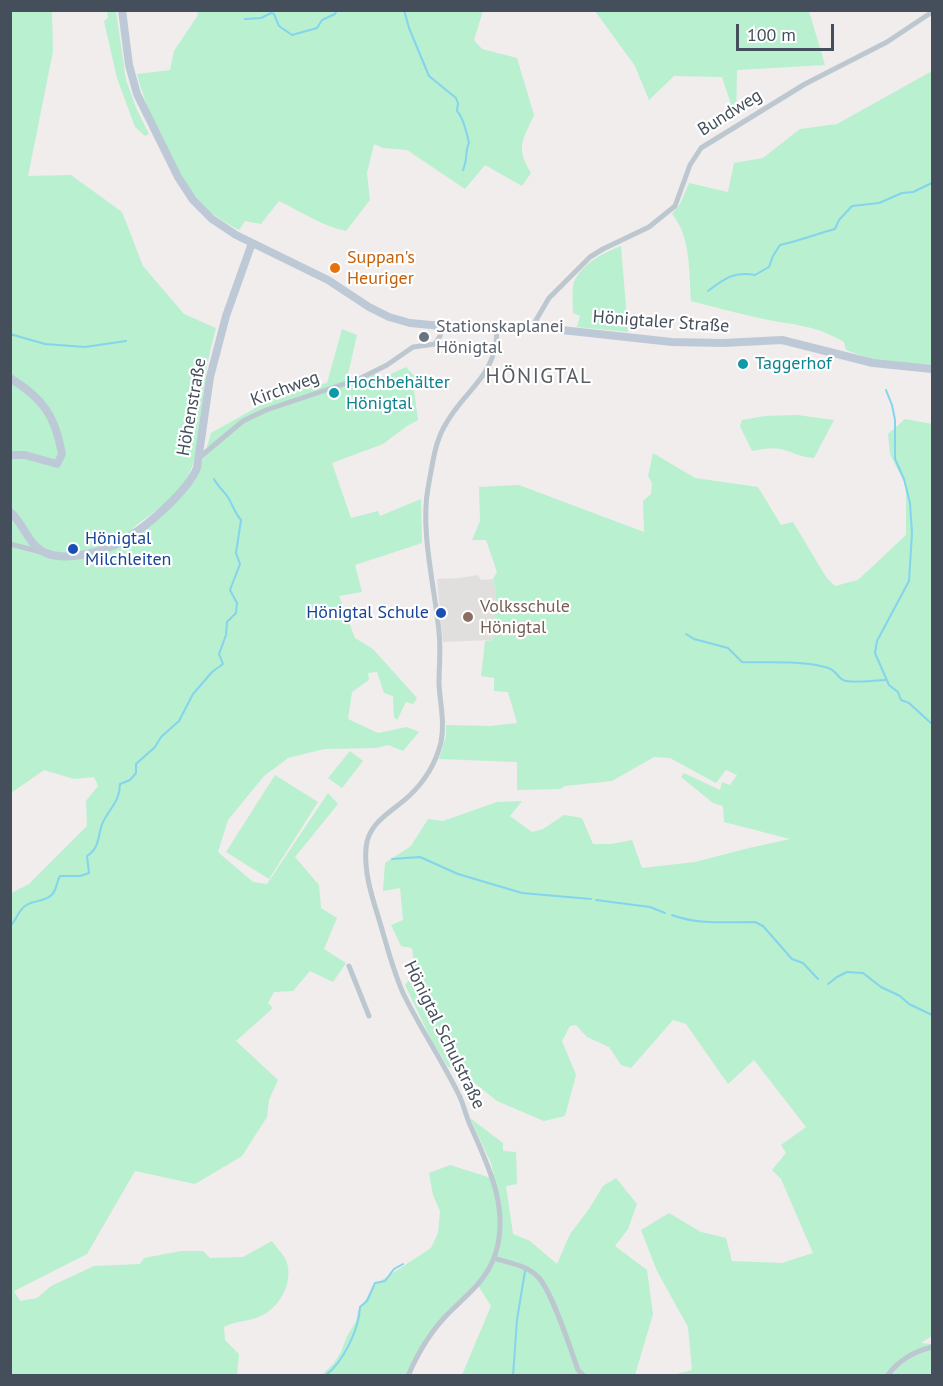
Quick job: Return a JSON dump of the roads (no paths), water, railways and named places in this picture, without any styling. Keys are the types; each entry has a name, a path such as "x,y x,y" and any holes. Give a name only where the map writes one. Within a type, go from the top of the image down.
{"main road":[{"name":"Hönigtaler Straße","path":"122,10 129,65 137,94 178,177 194,200 222,226 323,277 369,307 389,317 410,323 442,326 532,327 695,343 782,340 873,363 933,369"},
{"name":"Höhenstraße","path":"43,552 58,557 72,556 125,540 178,495 193,478 200,457 210,376 226,316 252,243"},
{"path":"10,378 29,389 44,404 58,434 62,454 57,464 25,455 10,455"},
{"path":"10,512 17,517 26,535 43,552"}],"street":[{"name":"Bundweg","path":"532,327 549,298 590,257 649,227 675,206 690,165 701,148 805,84 887,42 933,12"},
{"name":"Kirchweg","path":"200,457 251,417 359,379 413,347 435,344 442,326"},
{"name":"Hönigtal Schulstraße","path":"408,1376 427,1340 444,1318 479,1284 494,1258 500,1231 498,1202 494,1178 459,1096 423,1032 396,977 371,891 366,864 366,845 370,831 376,823 422,783 441,743 441,649 428,550 428,489 438,441 445,425 463,398 478,384 488,369 494,354 497,327"},
{"name":"Höhenstraße","path":"10,544 43,552"},
{"path":"349,966 369,1016"},
{"path":"494,1258 527,1269 539,1276 557,1313 578,1370 584,1376"},
{"path":"887,1376 904,1358 933,1347"}],"waterway":[{"path":"245,19 274,14 279,26 292,35 317,28 322,20 335,14 337,10"},
{"path":"404,10 429,76 456,98 458,103 457,111 463,121 469,143 463,170"},
{"path":"708,291 735,275 755,275 769,267 780,245 835,229 839,220 852,206 879,203 932,183"},
{"path":"10,334 45,344 85,347 126,341"},
{"path":"886,390 895,420 895,459 904,479 910,503 912,533 909,581 877,641 875,653 889,685 898,692 901,700 909,703 932,724"},
{"path":"10,926 25,906 49,897 55,890 60,876 80,876 89,873 87,856 97,845 101,827 118,795 120,784 130,780 136,773 136,764 179,721 193,694 212,672 223,664 219,654 226,635 227,622 236,613 237,603 230,590 240,564 236,553 241,520 214,479"},
{"path":"686,634 694,639 728,648 742,662 805,663 829,668 847,681 885,680"},
{"path":"392,859 420,857 458,874 522,893 591,899"},
{"path":"596,900 650,907 665,913"},
{"path":"672,915 702,922 755,922 763,926 792,959 803,963 818,979"},
{"path":"828,984 847,972 863,973 881,987 932,1015"},
{"path":"325,1376 338,1363 349,1345 357,1326 360,1307 367,1301 375,1283 385,1281 394,1269 403,1264"},
{"path":"513,1376 517,1320 525,1271"}],"place":[{"name":"Suppan's Heuriger","path":"335,268"},
{"name":"Stationskaplanei Hönigtal","path":"424,337"},
{"name":"Taggerhof","path":"743,364"},
{"name":"Hochbehälter Hönigtal","path":"334,393"},
{"name":"Hönigtal Milchleiten","path":"73,549"},
{"name":"Hönigtal Schule","path":"441,613"},
{"name":"Volksschule Hönigtal","path":"468,617"}],"district":[{"name":"HÖNIGTAL","path":"539,377"}]}
